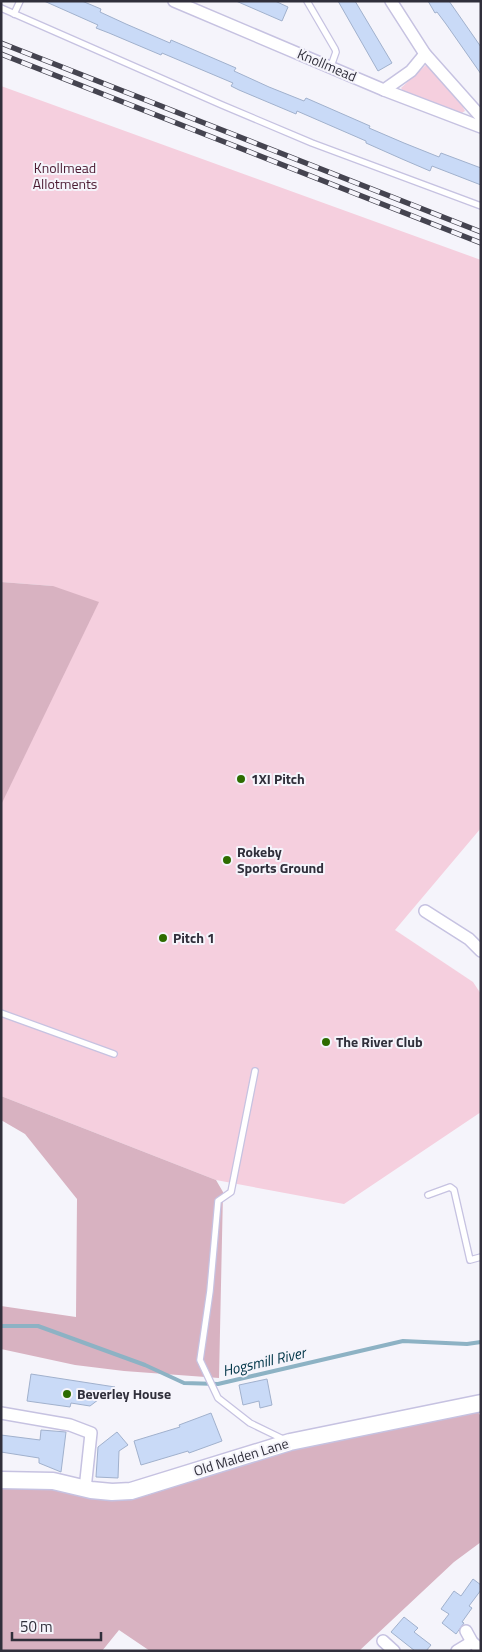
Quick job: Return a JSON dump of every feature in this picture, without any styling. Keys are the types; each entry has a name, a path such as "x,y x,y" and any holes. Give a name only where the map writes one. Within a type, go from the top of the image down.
{"main road":[{"name":"Old Malden Lane","path":"1,1480 52,1481 86,1489 112,1492 131,1490 290,1442 481,1403"}],"street":[{"name":"Knollmead","path":"174,1 384,90 481,128"},
{"path":"391,1 425,54 481,117"},
{"path":"384,90 411,71 425,54"},
{"path":"425,911 469,939 481,951"},
{"path":"1,1413 70,1425 91,1433 86,1489"},
{"path":"457,1651 476,1646 466,1632"},
{"path":"383,1641 394,1651"}],"lane":[{"path":"14,14 20,1"},
{"path":"307,1 335,49 336,52 331,66"},
{"path":"1,8 312,143 481,206"},
{"path":"1,1013 114,1054"},
{"path":"255,1071 231,1192 218,1201 210,1291 200,1360 218,1398 250,1423 290,1442"},
{"path":"428,1195 450,1187 454,1190 470,1260 481,1257"}],"green space":[{"path":"427,64 465,111 460,114 403,91 401,88"},
{"name":"Knollmead Allotments","path":"1,86 481,260 481,828 395,930 473,982 481,994 481,1112 344,1204 216,1180 1,1096 1,805 53,586 1,582"}],"shaded area":[{"path":"1,582 53,586 99,602 1,805"},
{"path":"1,1096 216,1180 223,1192 219,1378 124,1371 75,1365 1,1349 1,1306 76,1317 77,1199 25,1134 1,1120"},
{"path":"477,1410 481,1417 481,1542 454,1562 359,1651 150,1651 119,1630 102,1651 1,1651 1,1486 62,1489 100,1500 145,1496 339,1434"}],"building":[{"path":"44,1 82,1 101,9 100,12 126,24 170,43 171,40 236,68 234,71 269,87 304,101 306,98 370,126 369,128 439,157 441,153 481,168 481,185 432,166 430,171 297,111 296,114 239,90 231,86 233,83 96,28 98,25"},
{"path":"236,1 275,1 288,7 282,21"},
{"path":"338,1 355,1 392,63 378,71"},
{"path":"428,1 449,1 481,47 481,74 437,12 435,13"},
{"name":"Beverley House","path":"31,1374 115,1387 90,1406 71,1403 70,1407 27,1401"},
{"path":"267,1379 272,1405 260,1408 259,1401 243,1405 239,1385"},
{"path":"211,1413 222,1441 189,1453 188,1451 141,1465 134,1441 180,1427 179,1425"},
{"path":"41,1430 66,1432 61,1472 39,1463 39,1458 1,1452 1,1435 40,1440"},
{"path":"117,1432 128,1445 119,1451 118,1478 96,1477 98,1447"},
{"path":"473,1579 481,1585 481,1590 469,1606 472,1608 456,1634 442,1623 449,1614 441,1609 454,1591 461,1596"},
{"path":"404,1617 418,1628 414,1632 431,1645 426,1651 415,1651 391,1632"}],"waterway":[{"name":"Hogsmill River","path":"1,1326 38,1326 145,1365 184,1383 218,1384 403,1341 467,1344 481,1342"}],"railway":[{"path":"1,43 481,232"},
{"path":"1,54 481,243"}],"place":[{"name":"1XI Pitch","path":"241,779"},
{"name":"Rokeby Sports Ground","path":"227,860"},
{"name":"Pitch 1","path":"163,938"},
{"name":"The River Club","path":"326,1042"},
{"name":"Beverley House","path":"67,1394"}]}
